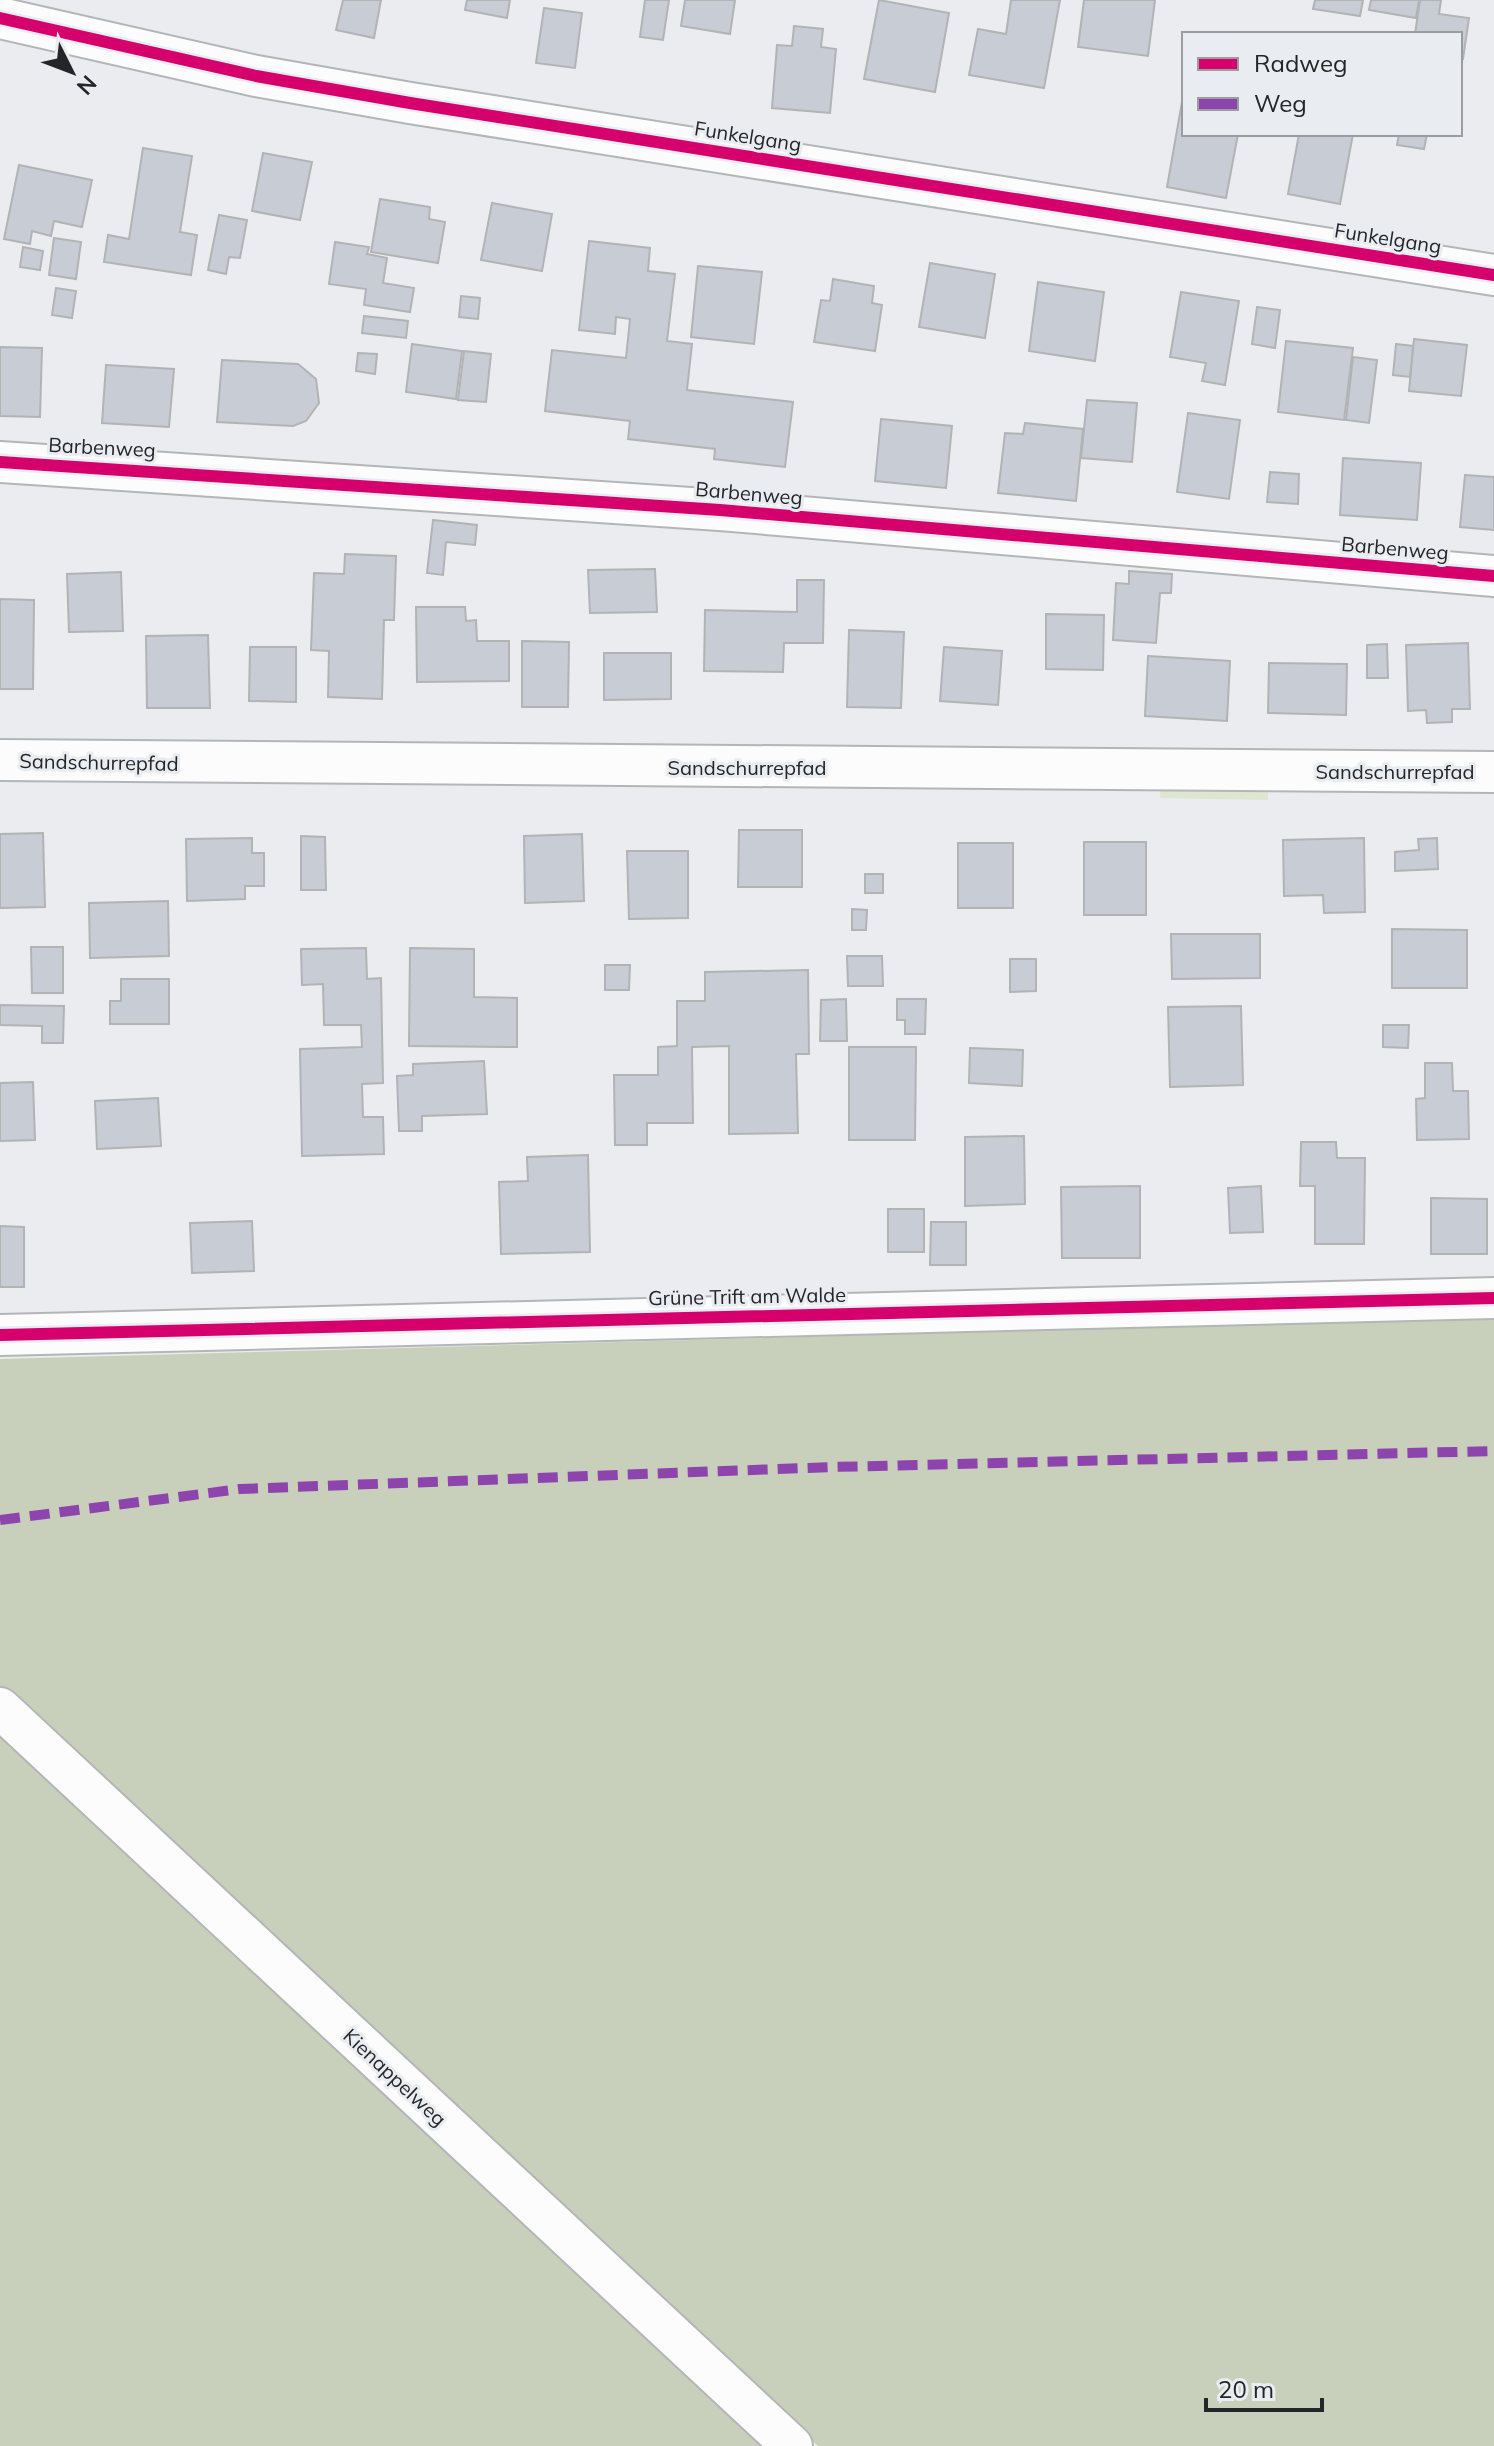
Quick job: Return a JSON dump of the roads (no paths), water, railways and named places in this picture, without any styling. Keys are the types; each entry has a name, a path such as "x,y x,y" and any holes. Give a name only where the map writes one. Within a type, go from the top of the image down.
{"street":[{"name":"Funkelgang","path":"0,18 256,76 410,103 1494,275"},
{"name":"Barbenweg","path":"0,462 720,510 1494,576"},
{"name":"Sandschurrepfad","path":"0,760 1494,772"},
{"name":"Grüne Trift am Walde","path":"0,1335 1494,1298"},
{"name":"Kienappelweg","path":"0,1708 792,2446"}]}
